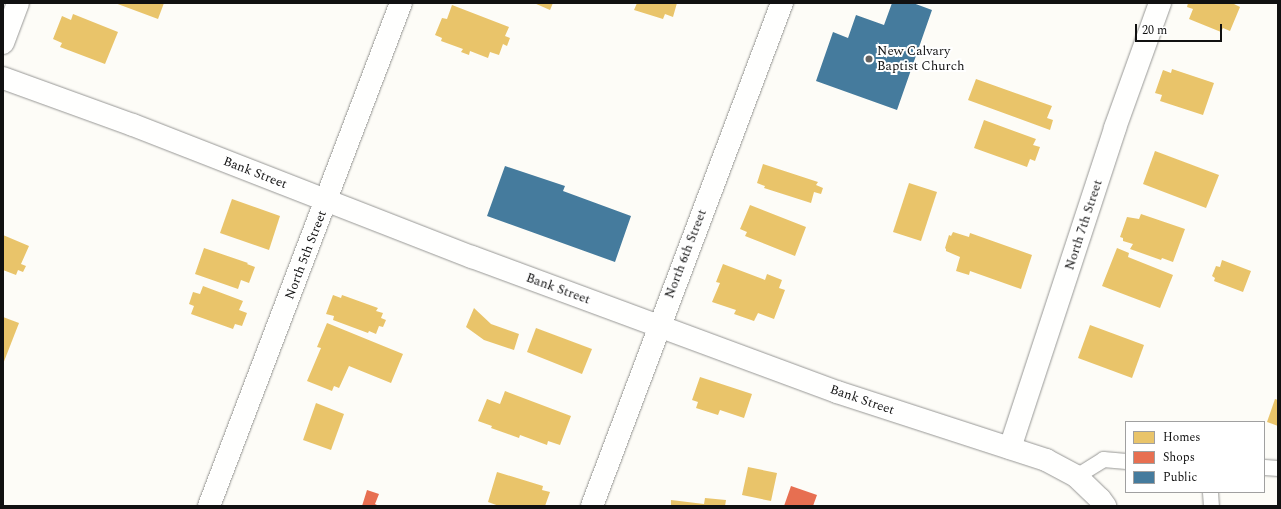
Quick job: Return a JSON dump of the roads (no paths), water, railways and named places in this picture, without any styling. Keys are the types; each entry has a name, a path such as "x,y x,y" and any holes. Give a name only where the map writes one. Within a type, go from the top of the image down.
{"street":[{"path":"3,43 18,3"},
{"name":"North 5th Street","path":"209,506 327,201 401,3"},
{"name":"North 6th Street","path":"592,506 782,3"},
{"name":"North 7th Street","path":"1010,448 1115,128 1160,3"},
{"name":"Bank Street","path":"3,78 133,125 327,201 837,392 1046,460 1076,476 1100,499 1105,506"}],"lane":[{"path":"1076,476 1103,459 1125,461"},
{"path":"1265,467 1278,468"},
{"path":"1210,493 1211,506"}],"place":[{"name":"New Calvary Baptist Church","path":"869,59"}]}
